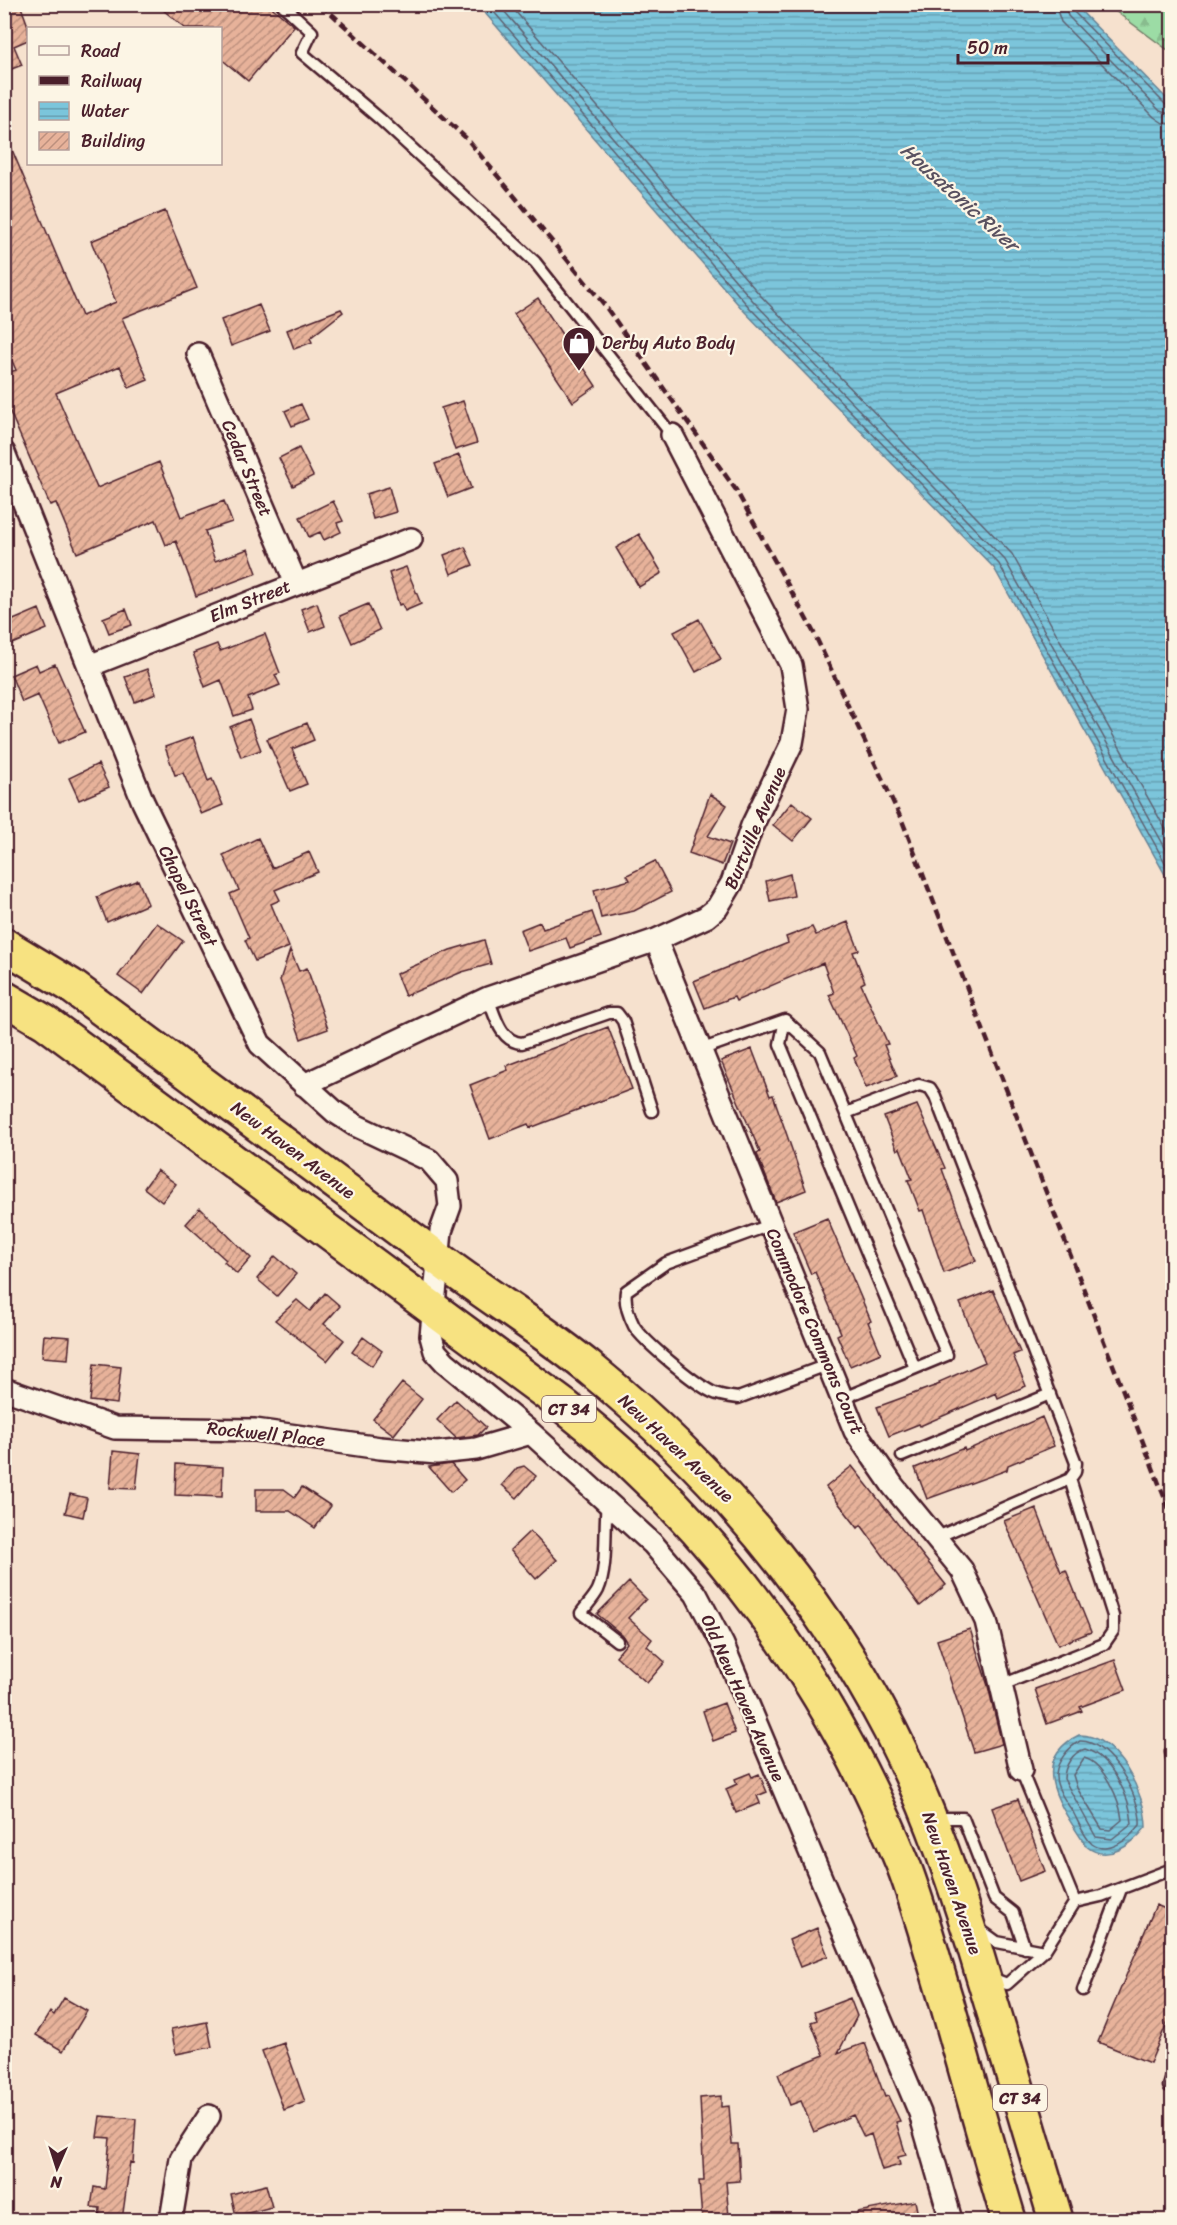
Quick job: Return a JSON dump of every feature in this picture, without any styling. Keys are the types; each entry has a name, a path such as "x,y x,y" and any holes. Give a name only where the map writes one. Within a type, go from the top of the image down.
{"highway":[{"name":"New Haven Avenue","path":"4,945 70,985 439,1260 592,1370 701,1467 745,1515 788,1569 848,1658 890,1730 932,1819 983,1975 1056,2220"},
{"name":"CT 34","path":"4,998 45,1022 432,1306 610,1442 668,1497 754,1598 827,1709 875,1800 904,1866 1009,2220"},
{"path":"941,1985 983,1975"}],"street":[{"name":"Cedar Street","path":"198,354 296,583"},
{"name":"Burtville Avenue","path":"304,1085 488,998 657,940 706,917 725,897 752,826 792,743 798,709 791,665 672,435"},
{"name":"Chapel Street","path":"4,453 143,802 260,1044 304,1085 355,1125 414,1152 439,1170 447,1181 450,1194 450,1206 441,1231 439,1260"},
{"name":"Elm Street","path":"89,666 411,538"},
{"name":"Commodore Commons Court","path":"657,940 855,1431 893,1486 962,1570 986,1621 1021,1770"},
{"name":"Old New Haven Avenue","path":"439,1260 432,1306 431,1336 435,1351 445,1362 531,1433 653,1544 696,1594 723,1645 920,2113 951,2220"},
{"name":"Rockwell Place","path":"4,1389 115,1428 255,1430 380,1448 437,1453 476,1449 531,1433"},
{"path":"171,2220 181,2159 210,2116"}],"lane":[{"path":"282,4 312,32 302,53 380,119 535,262 672,435"},
{"path":"488,998 503,1034 522,1043 609,1013 617,1013 623,1021 652,1111"},
{"path":"700,1050 785,1020"},
{"path":"785,1020 820,1052 947,1355 841,1399"},
{"path":"785,1020 780,1044 915,1368"},
{"path":"846,1113 919,1085 930,1088 1076,1462 1075,1472 1070,1479 935,1538"},
{"path":"770,1225 666,1263 626,1291 624,1302 635,1327 687,1376 720,1394 738,1398 827,1365"},
{"path":"902,1456 1050,1394"},
{"path":"1002,1685 1104,1644 1113,1631 1113,1616 1070,1479"},
{"path":"607,1502 604,1571 597,1592 580,1613 617,1641"},
{"path":"1021,1770 1075,1902"},
{"path":"932,1819 963,1818 994,1898 1013,1913 1025,1948"},
{"path":"983,1975 1007,1984 1044,1951 1075,1902 1121,1889 1173,1869"},
{"path":"1083,1990 1121,1889"},
{"path":"960,1901 974,1924 987,1936 1009,1946 1044,1951"}],"green space":[{"path":"1107,5 1172,5 1172,53"}],"water":[{"name":"Housatonic River","path":"478,5 1075,5 1172,104 1172,887 994,568 744,311"},
{"path":"1079,1735 1093,1737 1105,1744 1116,1755 1135,1783 1141,1799 1146,1827 1126,1846 1111,1853 1094,1851 1086,1846 1068,1818 1054,1788 1052,1773 1054,1759 1063,1746"}],"building":[{"path":"4,4 20,4 28,26 27,40 14,46 22,65 4,72"},
{"path":"156,4 268,4 294,26 248,81 222,60 222,27 184,27"},
{"path":"5,133 82,316 116,302 91,241 165,211 197,288 122,318 148,380 129,388 120,366 56,393 97,488 159,462 181,517 224,501 232,522 205,531 215,561 248,549 257,573 196,596 176,541 166,545 156,520 77,553 56,503 50,505 4,398 4,374 16,370 4,343"},
{"path":"538,298 596,386 573,402 514,314"},
{"path":"259,305 270,331 231,346 221,320"},
{"path":"341,309 343,312 310,338 312,342 294,349 287,330"},
{"path":"463,401 477,443 455,450 441,408"},
{"path":"301,404 308,419 292,426 285,411"},
{"path":"299,448 313,476 293,486 279,458"},
{"path":"459,455 471,488 448,497 435,464"},
{"path":"389,487 396,512 373,519 366,494"},
{"path":"333,501 343,521 337,523 341,532 324,540 320,532 309,537 300,517"},
{"path":"639,534 662,573 639,587 616,548"},
{"path":"465,547 473,565 451,574 444,555"},
{"path":"406,567 421,604 405,611 402,604 399,605 389,573"},
{"path":"317,603 325,626 310,632 301,609"},
{"path":"368,604 380,630 352,643 340,616"},
{"path":"39,609 47,629 12,644 4,624"},
{"path":"126,609 132,625 109,633 103,618"},
{"path":"699,619 721,659 696,672 674,632"},
{"path":"265,634 280,673 275,675 280,685 248,698 252,710 234,716 221,680 205,687 193,653 217,644 220,651"},
{"path":"36,664 39,671 55,664 85,732 59,743 38,695 22,702 11,675"},
{"path":"147,669 156,694 135,702 125,677"},
{"path":"249,719 261,750 241,757 230,727"},
{"path":"307,723 314,740 292,749 307,784 290,791 267,739"},
{"path":"193,737 208,781 212,779 223,805 201,814 183,773 175,775 165,747"},
{"path":"98,764 109,787 79,800 69,778"},
{"path":"710,794 727,805 708,836 730,844 722,865 689,853"},
{"path":"792,802 812,818 793,841 773,825"},
{"path":"258,838 272,868 309,852 318,872 275,890 280,900 271,904 289,947 255,961 245,940 249,938 230,894 239,890 223,855"},
{"path":"655,861 671,892 634,911 601,918 594,890 630,880 627,875"},
{"path":"790,874 794,896 770,901 766,881"},
{"path":"138,880 148,904 107,922 97,897"},
{"path":"592,912 601,937 570,948 566,938 528,951 520,930 540,922 543,929"},
{"path":"848,922 859,950 853,952 865,982 861,984 888,1044 884,1045 897,1076 866,1088 854,1058 857,1056 829,995 834,993 823,963 736,1001 734,997 705,1008 694,981 788,943 786,937 812,927 816,935"},
{"path":"157,923 183,941 143,994 118,976"},
{"path":"484,940 491,964 462,972 405,996 396,974 450,950"},
{"path":"290,950 299,971 307,968 328,1029 301,1039 280,980"},
{"path":"608,1027 632,1089 530,1128 528,1124 490,1139 470,1085 508,1070 506,1066"},
{"path":"752,1049 770,1096 773,1095 806,1190 776,1202 757,1154 760,1152 721,1061"},
{"path":"917,1105 945,1168 942,1169 976,1261 944,1273 923,1210 920,1211 908,1180 912,1179 900,1148 897,1150 884,1117"},
{"path":"157,1170 176,1184 162,1202 144,1188"},
{"path":"200,1208 251,1258 237,1274 224,1262 226,1260 186,1224"},
{"path":"827,1218 871,1321 868,1322 881,1353 850,1366 837,1335 841,1333 815,1272 811,1274 793,1232"},
{"path":"275,1256 296,1274 277,1296 257,1279"},
{"path":"993,1290 1020,1352 1013,1355 1026,1386 998,1398 996,1393 920,1426 919,1424 889,1436 877,1407 940,1384 939,1382 985,1362 960,1303"},
{"path":"325,1293 340,1306 324,1324 344,1340 327,1361 275,1320 297,1300 310,1311"},
{"path":"44,1335 70,1337 68,1359 42,1357"},
{"path":"363,1337 382,1351 372,1366 352,1352"},
{"path":"94,1364 121,1367 117,1404 90,1401"},
{"path":"402,1383 422,1399 394,1435 373,1419"},
{"path":"456,1400 486,1427 478,1435 456,1438 437,1420"},
{"path":"1042,1417 1054,1446 1008,1465 1007,1470 927,1499 915,1468 964,1448 965,1451"},
{"path":"113,1451 140,1454 136,1489 110,1488"},
{"path":"176,1464 223,1467 222,1497 175,1495"},
{"path":"451,1464 465,1480 451,1492 429,1467"},
{"path":"524,1466 536,1476 517,1498 502,1485 517,1468"},
{"path":"852,1466 946,1585 920,1606 861,1525 858,1528 826,1487"},
{"path":"302,1487 331,1506 315,1528 290,1511 256,1511 256,1489 284,1489 295,1497"},
{"path":"70,1494 87,1498 83,1517 65,1513"},
{"path":"1036,1508 1061,1572 1066,1570 1091,1632 1058,1645 1004,1521"},
{"path":"530,1531 557,1560 536,1579 510,1550"},
{"path":"629,1582 646,1599 628,1618 652,1639 647,1646 665,1662 647,1683 616,1656 627,1643 622,1635 597,1614"},
{"path":"970,1629 988,1686 1002,1744 974,1752 937,1640"},
{"path":"1115,1660 1126,1690 1080,1707 1082,1711 1047,1724 1035,1689"},
{"path":"724,1703 735,1733 713,1741 703,1711"},
{"path":"750,1773 752,1777 759,1774 767,1792 757,1796 760,1803 736,1813 726,1789 737,1784 735,1779"},
{"path":"1018,1799 1045,1871 1019,1881 992,1808"},
{"path":"1156,1905 1173,1912 1173,2009 1150,2063 1098,2042"},
{"path":"817,1928 828,1956 800,1967 789,1940"},
{"path":"64,1998 87,2011 63,2051 36,2035 50,2012 54,2015"},
{"path":"850,1998 857,2016 838,2053 865,2043 885,2097 888,2096 900,2121 896,2122 906,2155 898,2157 900,2165 882,2170 871,2134 864,2137 853,2115 814,2132 801,2101 790,2105 778,2074 824,2055 811,2022 817,2020 814,2012"},
{"path":"207,2022 212,2047 176,2054 171,2029"},
{"path":"284,2043 305,2102 284,2110 262,2051"},
{"path":"721,2096 721,2107 729,2106 732,2144 738,2144 740,2181 726,2182 729,2217 702,2219 699,2181 704,2181 700,2098"},
{"path":"100,2116 136,2119 133,2163 130,2162 122,2220 99,2220 100,2208 91,2207 94,2187 105,2189 110,2138 97,2137"},
{"path":"266,2185 272,2207 236,2216 231,2194"},
{"path":"915,2201 919,2220 857,2220 857,2212"}],"railway":[{"path":"321,4 467,139 603,303 736,490 814,633 903,823 1172,1517"}],"place":[{"name":"Derby Auto Body","path":"579,372"}]}
